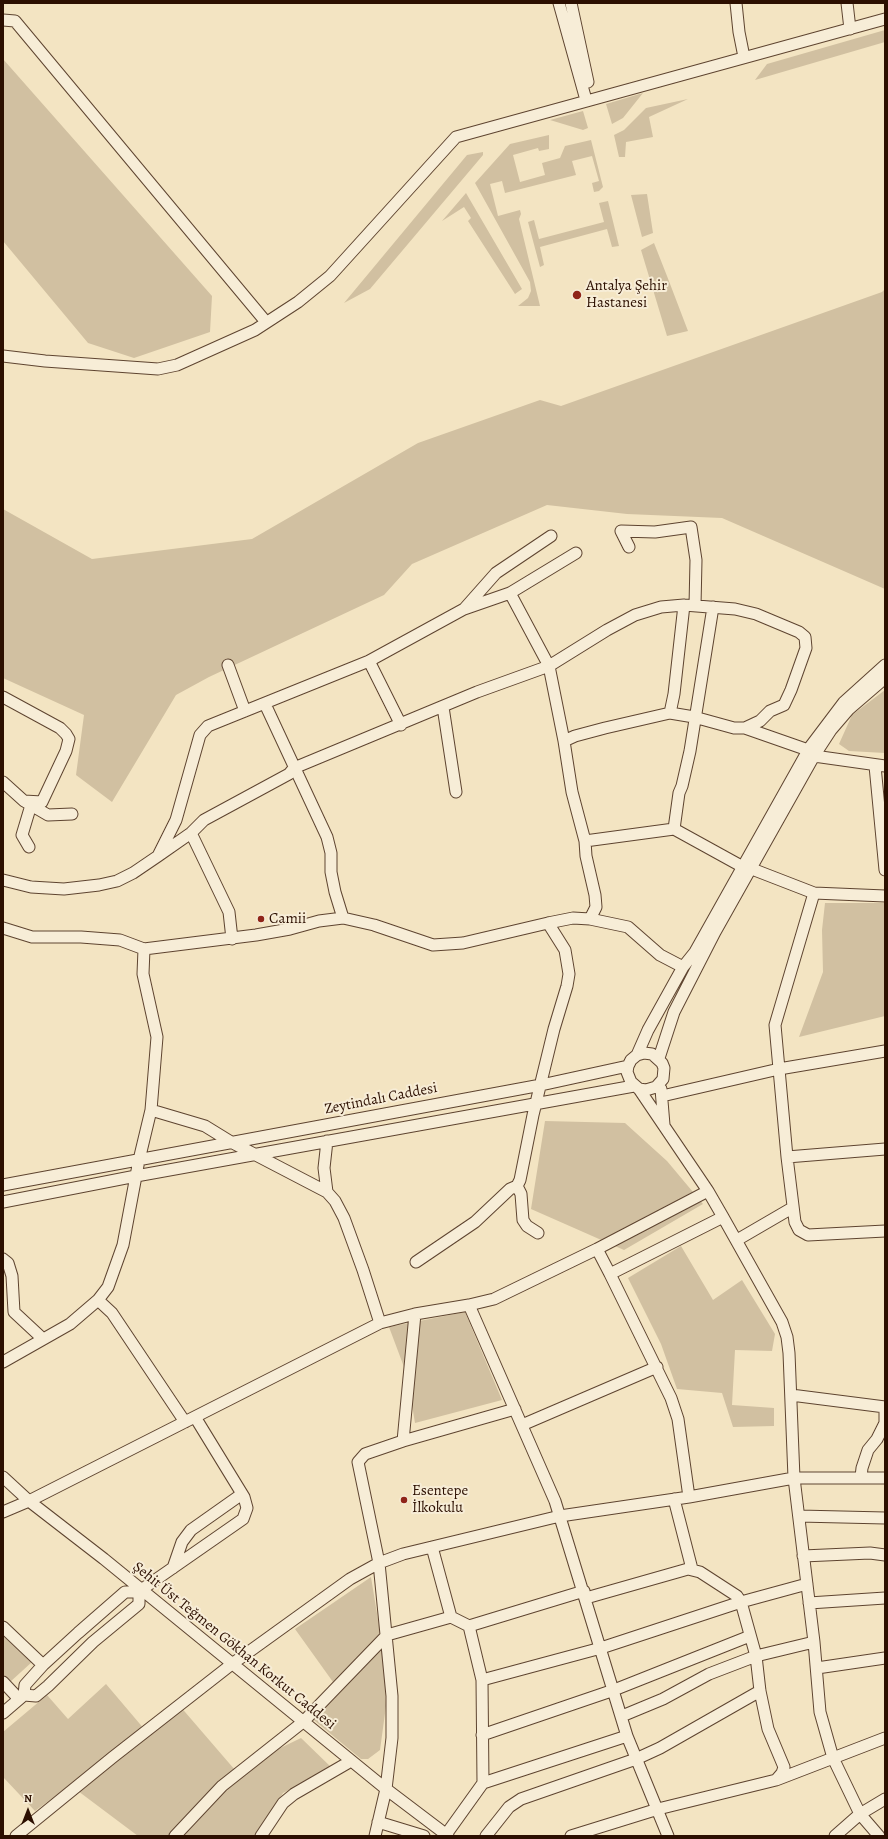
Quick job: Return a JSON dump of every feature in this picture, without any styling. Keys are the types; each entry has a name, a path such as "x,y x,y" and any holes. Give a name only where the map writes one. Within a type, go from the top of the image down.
{"street":[{"path":"559,3 588,99"},
{"path":"571,3 588,99"},
{"path":"736,3 740,41 744,57"},
{"path":"847,3 850,29"},
{"path":"3,356 45,361 158,369 177,365 254,330 298,302 330,276 456,137 588,99 885,19"},
{"path":"3,20 15,21 266,322"},
{"path":"629,547 621,531 655,532 691,527 696,560 670,713"},
{"path":"464,609 496,573 551,536"},
{"path":"158,856 176,820 200,735 208,726 369,661 464,609 510,593 576,553"},
{"path":"510,593 549,666 564,741 572,792 585,842 596,908 590,919"},
{"path":"4,881 31,887 64,889 117,881 133,873 191,833 204,820 289,774 294,768 401,725 477,692 549,666 607,630 636,615 661,607 689,606 735,609 756,614 803,634 807,641 791,690 784,705 770,711 760,721 745,728"},
{"path":"674,829 679,793 690,751 694,717 713,607"},
{"path":"369,661 401,725"},
{"path":"228,665 245,711"},
{"path":"659,1058 674,1012 747,868 811,753 844,702 885,665"},
{"path":"811,753 849,709 885,678"},
{"path":"3,697 60,728 69,739 66,751 42,802 28,803"},
{"path":"265,704 327,837 332,853 332,872 335,892 343,918"},
{"path":"443,707 456,792"},
{"path":"564,741 575,736 605,728 670,713 694,717 734,728 745,728 811,753 880,766 885,870"},
{"path":"3,782 28,803 48,815 72,814"},
{"path":"28,803 22,835 29,847"},
{"path":"585,842 674,829 747,868 814,893 885,896"},
{"path":"191,833 229,912 232,939"},
{"path":"637,1055 648,1030 683,967 695,952 747,868"},
{"path":"814,893 775,1025 792,1208 799,1230 808,1235 885,1231"},
{"path":"3,928 32,937 81,937 120,940 144,949 232,939 290,929 319,921 343,918 374,925 433,945 463,943 573,918 590,919 628,927 660,955 683,967"},
{"path":"416,1262 475,1222 510,1189 517,1186 520,1180 554,1029 568,986 569,974 565,950 548,923"},
{"path":"3,1362 70,1324 98,1300 108,1286 123,1245 139,1160 151,1110 157,1037 143,974 144,949"},
{"path":"662,1096 779,1069 885,1052"},
{"path":"664,1126 660,1083 664,1073 662,1063 659,1058 652,1054 644,1053 637,1055 631,1060 628,1066 628,1077 664,1126 708,1191 782,1322 787,1337 794,1478 817,1668 820,1712 834,1758 860,1814 879,1836"},
{"name":"Zeytindalı Caddesi","path":"3,1185 541,1084 628,1066"},
{"path":"3,1202 254,1154 536,1104 636,1087 651,1089 660,1083"},
{"path":"151,1110 205,1126 231,1142 328,1192 335,1201 344,1218 380,1323"},
{"path":"327,1141 324,1168 328,1192"},
{"path":"787,1157 885,1149"},
{"path":"517,1186 521,1194 523,1220 527,1226 538,1233"},
{"path":"3,1512 29,1502 380,1323 415,1314 469,1306 494,1300 597,1249 708,1191"},
{"path":"737,1240 792,1208"},
{"path":"610,1274 723,1217"},
{"path":"597,1249 657,1367 671,1398 678,1419 689,1497"},
{"path":"3,1259 8,1263 12,1276 14,1312 43,1339"},
{"path":"98,1300 112,1313 185,1422"},
{"path":"469,1306 555,1501 627,1736 668,1836"},
{"path":"403,1441 415,1314"},
{"path":"522,1425 657,1367"},
{"path":"791,1395 885,1406 885,1423 877,1439 868,1450 862,1468 861,1477"},
{"path":"375,1836 386,1789 392,1738 392,1696 379,1563 358,1462 365,1454 403,1441 515,1409"},
{"path":"3,1713 22,1697 25,1685 43,1665 125,1592 140,1591 243,1518 247,1508 242,1494 195,1417"},
{"name":"Şehit Üst Teğmen Gökhan Korkut Caddesi","path":"3,1477 29,1502 386,1789 447,1836"},
{"path":"16,1836 113,1757 232,1664 350,1579 379,1563 403,1554 560,1516 689,1497 794,1478 885,1478"},
{"path":"173,1568 182,1542 191,1530 242,1494"},
{"path":"674,1499 692,1569"},
{"path":"798,1516 885,1518"},
{"path":"432,1547 451,1617"},
{"path":"803,1556 870,1553 885,1555"},
{"path":"175,1836 222,1786 303,1722 387,1635 451,1617 469,1626 585,1595 692,1569 717,1582 737,1596 741,1602 756,1656 760,1691 768,1729 784,1767 782,1774 776,1780"},
{"path":"482,1680 601,1648 741,1602 807,1584"},
{"path":"3,1682 22,1697 36,1696 93,1642 139,1604 140,1591"},
{"path":"809,1603 885,1598"},
{"path":"447,1836 483,1783 482,1680 469,1626"},
{"path":"3,1627 43,1665"},
{"path":"482,1735 614,1690 750,1636"},
{"path":"622,1716 663,1700 709,1674 756,1656 814,1642"},
{"path":"817,1668 885,1658"},
{"path":"486,1836 509,1807 521,1799 636,1759 660,1748 760,1691"},
{"path":"483,1783 627,1736"},
{"path":"571,1836 658,1809 776,1780 885,1738"},
{"path":"261,1836 283,1803 294,1794 351,1760"},
{"path":"835,1836 860,1814 885,1799"},
{"path":"378,1822 424,1836"}],"shaded area":[{"path":"885,30 885,42 755,80 767,64"},
{"path":"3,59 212,296 210,332 134,358 88,343 3,241"},
{"path":"643,93 623,118 612,124 606,104"},
{"path":"688,99 649,117 653,137 626,142 625,157 619,157 614,135 624,130 646,108"},
{"path":"583,111 588,128 583,130 550,120"},
{"path":"549,135 549,149 539,151 538,148 513,155 520,182 545,175 542,163 560,158 565,146 591,140 603,187 599,191 594,192 592,183 599,181 592,156 572,161 576,175 505,193 502,181 490,184 498,216 520,210 521,214 519,219 540,306 518,306 528,298 531,291 530,282 475,183 510,144"},
{"path":"483,152 483,155 370,289 344,303 467,155"},
{"path":"466,193 522,289 515,294 468,221 471,218 464,207 442,221"},
{"path":"647,194 653,233 642,237 631,195"},
{"path":"608,201 619,246 612,247 607,229 540,247 544,265 540,267 528,222 534,220 539,239 604,222 599,203"},
{"path":"654,243 688,331 667,336 641,250"},
{"path":"885,289 885,589 722,518 627,514 547,505 412,564 384,595 209,677 176,695 112,802 76,775 84,715 3,678 3,509 92,559 252,539 418,443 540,400 561,406 882,292"},
{"path":"885,690 885,753 849,751 839,744 852,715"},
{"path":"825,903 885,903 885,1016 799,1037 823,972 822,930"},
{"path":"545,1121 625,1123 667,1161 703,1204 624,1250 531,1209"},
{"path":"681,1246 713,1300 742,1280 775,1334 772,1351 735,1350 732,1405 774,1408 774,1426 733,1427 722,1393 677,1389 661,1344 628,1278"},
{"path":"465,1312 502,1400 415,1423 407,1375 389,1327"},
{"path":"371,1577 380,1632 378,1637 333,1682 295,1629"},
{"path":"3,1632 32,1662 10,1682 3,1677"},
{"path":"380,1651 384,1652 386,1706 380,1750 368,1759 361,1759 309,1716"},
{"path":"106,1684 145,1730 179,1705 235,1770 301,1738 332,1768 283,1793 256,1836 138,1836 70,1785 35,1811 3,1777 3,1732 47,1695 68,1719"}],"place":[{"name":"Antalya Şehir Hastanesi","path":"577,295"},
{"name":"Camii","path":"261,919"},
{"name":"Esentepe İlkokulu","path":"404,1500"}]}
